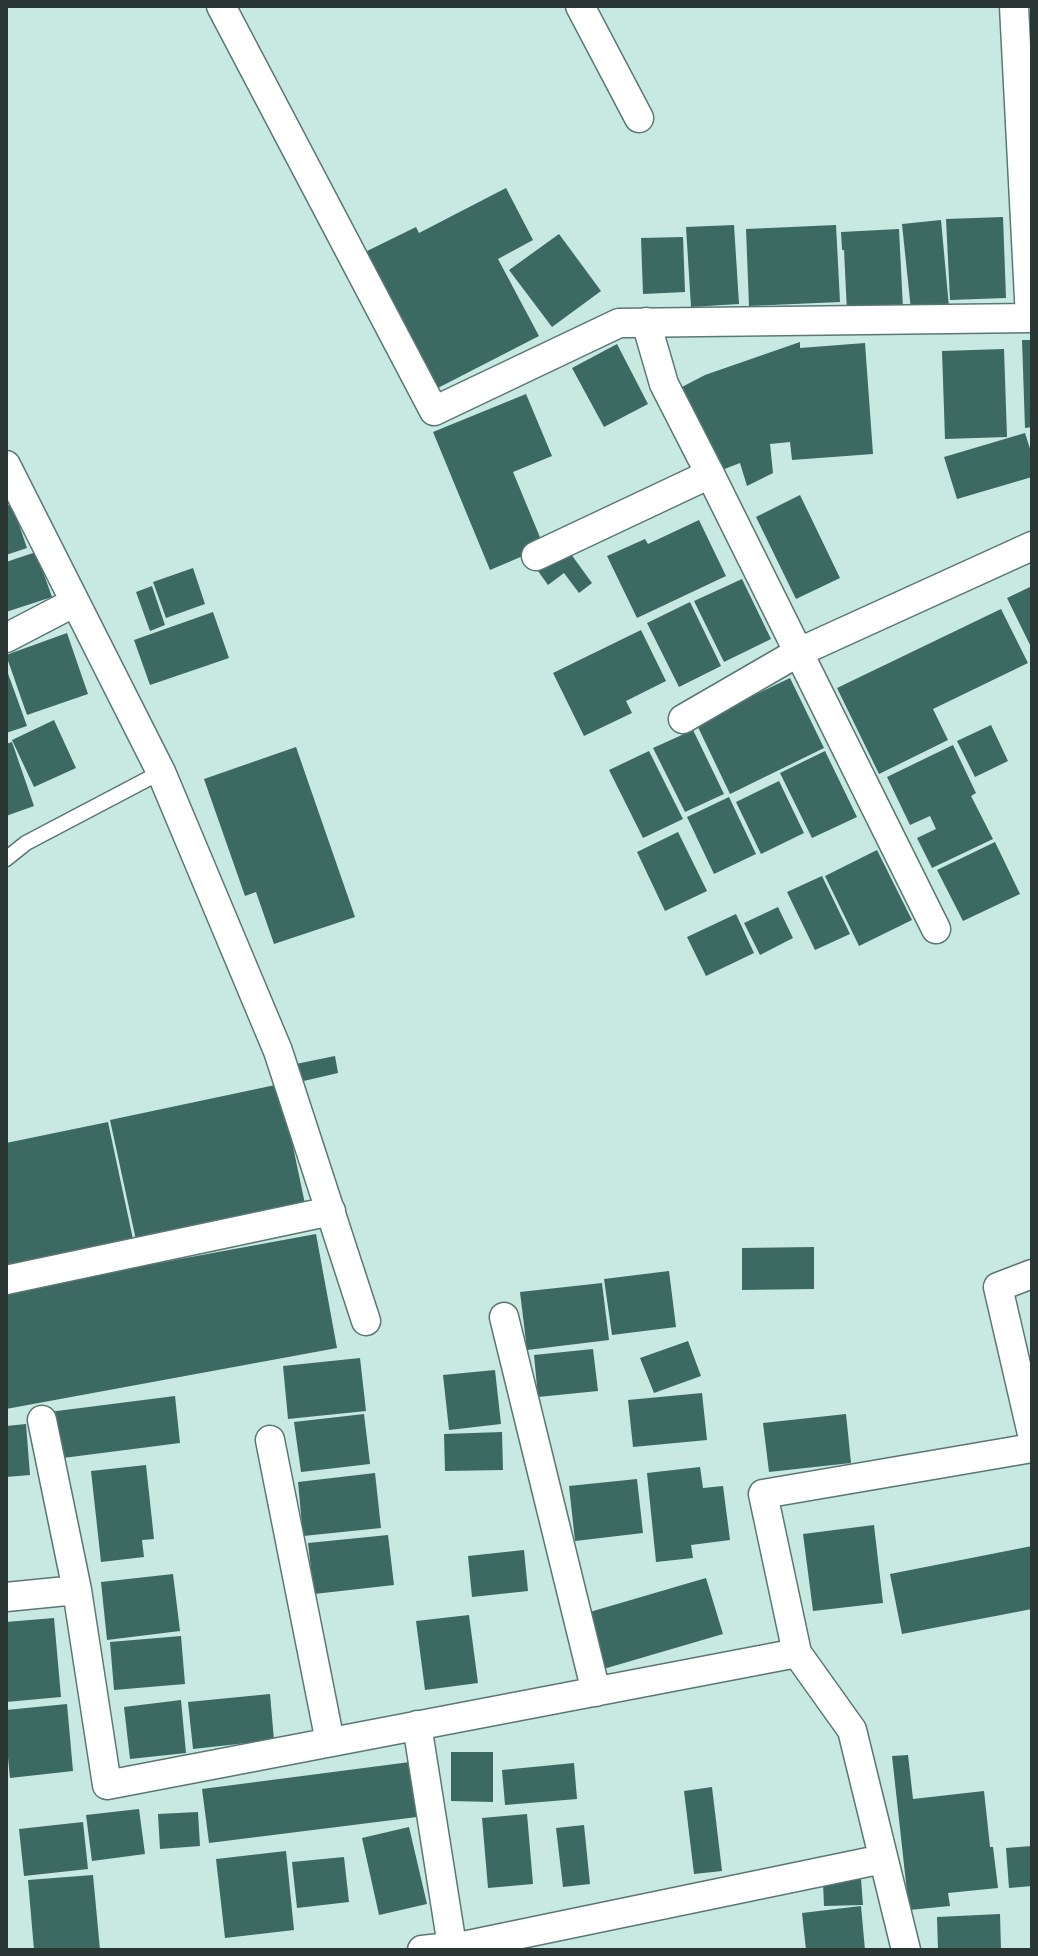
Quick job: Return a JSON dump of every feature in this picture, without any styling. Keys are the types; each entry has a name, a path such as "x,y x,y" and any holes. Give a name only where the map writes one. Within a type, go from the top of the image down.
{"street":[{"path":"221,6 434,411 619,323 1030,318 1014,6"},
{"path":"580,6 639,118"},
{"path":"646,322 664,384 936,929"},
{"path":"6,465 161,772 278,1051 366,1321"},
{"path":"536,556 710,474"},
{"path":"683,719 797,653 1032,546"},
{"path":"6,638 75,602"},
{"path":"6,1280 331,1211"},
{"path":"1032,1274 998,1287 1032,1434"},
{"path":"504,1317 596,1692"},
{"path":"42,1420 77,1590 107,1785 797,1653"},
{"path":"270,1440 330,1742"},
{"path":"906,1950 852,1730 797,1653 763,1494 1032,1448"},
{"path":"6,1597 77,1590"},
{"path":"417,1725 463,1947"},
{"path":"422,1950 463,1947 883,1859"}],"lane":[{"path":"6,859 26,843 161,772"}],"building":[{"path":"506,188 533,240 498,259 539,336 434,390 363,253 416,227 419,233"},
{"path":"1003,217 1006,298 950,300 946,219"},
{"path":"941,220 949,307 911,310 902,224"},
{"path":"734,225 739,304 691,307 686,227"},
{"path":"836,225 840,302 749,306 746,229"},
{"path":"899,229 903,309 847,312 841,232"},
{"path":"559,234 601,291 552,327 509,270"},
{"path":"683,237 685,292 643,294 641,238"},
{"path":"1022,340 1032,340 1032,427 1025,428"},
{"path":"800,342 800,348 865,343 873,454 792,460 790,442 770,444 773,473 747,486 740,463 722,470 678,389 705,375"},
{"path":"617,344 648,404 604,427 572,368"},
{"path":"1004,349 1007,437 945,439 942,351"},
{"path":"526,394 552,456 513,472 544,547 490,570 433,432"},
{"path":"1025,433 1032,455 1032,477 957,499 944,457"},
{"path":"800,495 840,578 796,599 756,517"},
{"path":"12,504 27,548 6,555 6,506"},
{"path":"699,520 726,576 637,618 607,556 645,539 648,544"},
{"path":"568,550 592,583 579,593 564,573 548,585 538,571"},
{"path":"36,552 52,597 6,612 6,562"},
{"path":"193,568 205,604 166,618 153,582"},
{"path":"742,579 771,639 724,662 694,601"},
{"path":"152,586 165,625 150,631 136,592"},
{"path":"1032,586 1032,649 1007,598"},
{"path":"690,602 721,666 679,687 647,623"},
{"path":"1001,609 1028,663 933,709 948,740 879,774 837,688"},
{"path":"213,612 229,658 150,685 134,640"},
{"path":"641,630 666,681 626,701 632,713 584,736 553,673"},
{"path":"67,633 88,694 27,715 6,655"},
{"path":"6,668 27,726 6,733"},
{"path":"790,678 824,748 730,794 696,723"},
{"path":"54,720 76,768 34,787 12,740"},
{"path":"991,725 1008,761 975,777 957,741"},
{"path":"693,730 724,794 685,812 653,748"},
{"path":"12,742 34,806 6,816 6,744"},
{"path":"953,745 976,793 971,796 993,839 932,868 917,838 936,829 930,816 910,825 887,777"},
{"path":"296,747 355,917 274,944 256,892 245,896 204,779"},
{"path":"649,751 683,819 643,838 609,770"},
{"path":"825,751 857,817 812,838 780,773"},
{"path":"779,781 804,833 761,854 736,802"},
{"path":"729,797 756,854 714,874 687,817"},
{"path":"678,832 707,891 665,911 637,852"},
{"path":"995,842 1020,894 963,921 937,870"},
{"path":"877,850 912,920 859,946 825,876"},
{"path":"822,876 850,934 815,950 787,892"},
{"path":"778,907 793,938 760,955 744,923"},
{"path":"736,914 754,953 706,976 687,937"},
{"path":"335,1056 338,1073 295,1083 291,1065"},
{"path":"280,1084 305,1204 136,1240 110,1120"},
{"path":"108,1122 134,1244 6,1271 6,1143"},
{"path":"316,1234 337,1348 6,1409 6,1291"},
{"path":"814,1247 814,1289 742,1290 742,1248"},
{"path":"669,1271 676,1327 612,1335 604,1279"},
{"path":"602,1283 609,1340 527,1350 520,1292"},
{"path":"688,1341 701,1376 654,1393 640,1358"},
{"path":"593,1349 598,1391 538,1397 534,1355"},
{"path":"360,1358 366,1411 288,1419 283,1366"},
{"path":"495,1370 501,1424 449,1430 443,1375"},
{"path":"702,1393 707,1440 633,1447 628,1400"},
{"path":"175,1396 180,1443 55,1459 49,1412"},
{"path":"364,1414 370,1464 301,1472 294,1422"},
{"path":"846,1414 851,1463 769,1472 763,1423"},
{"path":"26,1424 30,1475 6,1477 6,1426"},
{"path":"502,1432 503,1470 445,1471 444,1434"},
{"path":"146,1465 154,1539 142,1540 144,1557 101,1562 91,1471"},
{"path":"700,1467 703,1488 723,1486 730,1540 691,1545 693,1558 656,1562 647,1473"},
{"path":"375,1473 381,1528 303,1536 298,1482"},
{"path":"637,1479 643,1533 575,1541 569,1486"},
{"path":"874,1525 883,1603 813,1611 803,1534"},
{"path":"388,1535 394,1585 314,1594 308,1543"},
{"path":"1032,1546 1032,1609 902,1634 890,1574"},
{"path":"524,1550 528,1591 472,1597 468,1556"},
{"path":"173,1574 180,1631 107,1640 101,1582"},
{"path":"706,1578 723,1634 600,1670 583,1614"},
{"path":"469,1615 478,1683 425,1690 416,1621"},
{"path":"54,1618 61,1697 6,1702 6,1622"},
{"path":"181,1636 185,1684 114,1690 110,1642"},
{"path":"270,1694 274,1740 193,1749 188,1702"},
{"path":"181,1700 186,1753 130,1759 124,1707"},
{"path":"67,1704 73,1771 10,1778 6,1710"},
{"path":"451,1752 493,1752 493,1802 451,1801"},
{"path":"908,1755 913,1799 984,1791 998,1888 948,1893 950,1906 909,1910 892,1756"},
{"path":"410,1762 417,1817 209,1843 202,1789"},
{"path":"574,1763 577,1799 505,1805 502,1770"},
{"path":"712,1787 722,1871 694,1874 684,1791"},
{"path":"139,1809 145,1854 92,1861 86,1815"},
{"path":"198,1812 200,1846 160,1849 158,1814"},
{"path":"527,1814 533,1884 488,1888 482,1818"},
{"path":"83,1822 88,1869 24,1876 19,1829"},
{"path":"584,1825 590,1884 563,1887 556,1828"},
{"path":"409,1827 427,1904 379,1915 362,1838"},
{"path":"1032,1846 1032,1886 1009,1888 1006,1848"},
{"path":"286,1851 294,1930 225,1938 216,1859"},
{"path":"344,1857 349,1902 297,1908 292,1862"},
{"path":"93,1875 100,1950 34,1950 28,1880"},
{"path":"861,1879 863,1905 824,1906 823,1882"},
{"path":"861,1906 865,1950 806,1950 802,1913"},
{"path":"1000,1914 1001,1950 938,1950 937,1917"}]}
